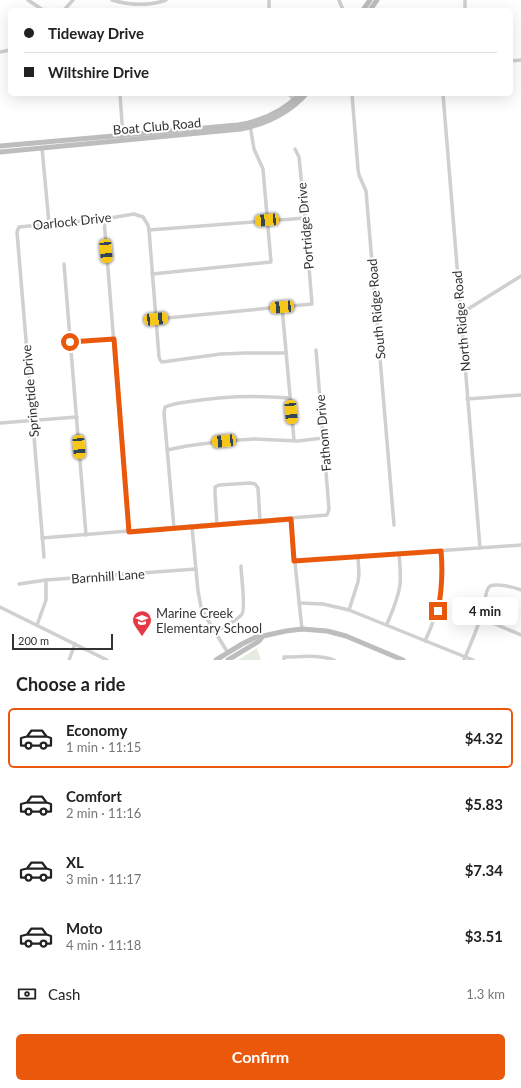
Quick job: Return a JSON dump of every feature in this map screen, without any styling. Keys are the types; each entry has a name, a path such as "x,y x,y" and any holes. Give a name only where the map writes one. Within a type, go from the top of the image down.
{"main road":[{"name":"Boat Club Road","path":"250,125 283,109 298,96"},
{"name":"Boat Club Road","path":"0,146 227,131 265,123 286,112 304,96"},
{"name":"Boat Club Road","path":"2,152 123,138"},
{"path":"2,152 8,148 57,144 59,141"},
{"path":"216,660 229,657 256,637 302,629 327,631 346,636 401,660"}],"street":[{"path":"28,0 40,8"},
{"path":"66,8 73,0"},
{"path":"112,0 141,4 166,0"},
{"path":"120,96 123,138"},
{"path":"291,96 294,100"},
{"name":"South Ridge Road","path":"352,96 358,169 366,191 394,524"},
{"name":"North Ridge Road","path":"443,96 480,548"},
{"path":"152,274 270,262 263,169 254,148 250,125"},
{"path":"42,148 49,223"},
{"name":"Portridge Drive","path":"282,307 312,304 299,157 295,149"},
{"name":"Oarlock Drive","path":"19,226 104,219 134,214 146,221 149,230"},
{"path":"286,353 227,353 161,362 159,357 149,230 305,218"},
{"path":"104,219 129,532"},
{"name":"Springtide Drive","path":"19,226 17,232 44,557"},
{"path":"64,264 86,535"},
{"path":"460,314 521,276"},
{"path":"156,319 282,307 294,440"},
{"path":"70,342 114,339"},
{"name":"Fathom Drive","path":"291,519 327,515 329,509 316,350"},
{"path":"467,399 521,395"},
{"path":"174,528 164,410 165,407 196,400 228,397 266,396 290,398"},
{"path":"0,423 77,417"},
{"path":"167,450 204,443 231,440 254,439 298,441 323,438"},
{"path":"217,525 214,493 215,487 219,485 253,483 257,486 260,521"},
{"path":"42,538 291,519 302,629"},
{"path":"192,527 201,608 229,657"},
{"path":"294,561 521,544"},
{"path":"425,641 438,611 442,590 441,551"},
{"path":"387,624 398,597 401,575 399,554"},
{"path":"349,610 358,582 358,557"},
{"path":"215,632 238,618 243,613 244,606 241,566"},
{"name":"Barnhill Lane","path":"19,584 46,580 196,569"},
{"path":"37,625 46,600 46,580"},
{"path":"464,658 481,618 486,592 489,587 509,586 521,590"},
{"path":"299,603 323,604 349,610 387,624 464,658 473,660"},
{"path":"0,606 108,660"},
{"path":"481,618 521,635"},
{"path":"69,660 75,644"},
{"path":"284,659 311,656 330,658 334,660"}],"shaded area":[{"path":"257,648 261,660 238,660"}],"place":[{"name":"Marine Creek Elementary School","path":"142,637"}],"route":[{"path":"70,342 114,339 129,532 291,519 294,561 441,551 443,577 438,611"}]}
